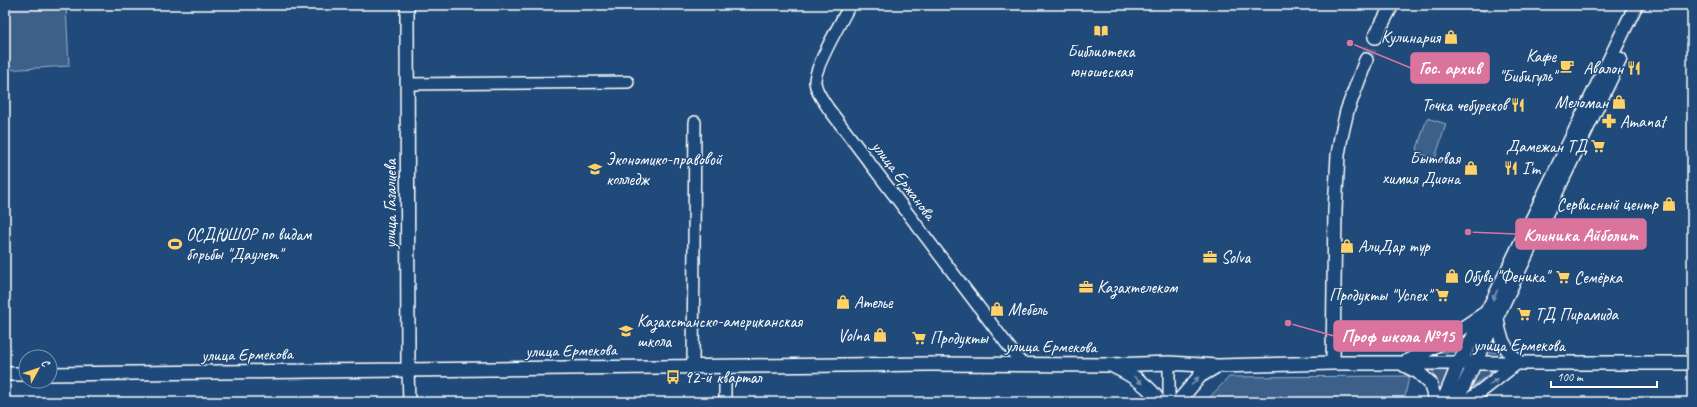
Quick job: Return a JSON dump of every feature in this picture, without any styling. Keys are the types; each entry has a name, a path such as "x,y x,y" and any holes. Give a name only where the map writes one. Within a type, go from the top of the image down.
{"main road":[{"name":"улица Газалиева","path":"407,5 408,370"},
{"path":"1375,37 1392,5"},
{"path":"1584,124 1636,5"},
{"path":"1456,402 1475,362 1492,315 1584,124 1645,5"},
{"path":"1333,363 1338,155 1340,137 1347,111 1366,60"},
{"path":"1468,402 1518,362 1509,353 1499,335 1492,315"},
{"path":"1437,401 1459,363 1492,315"},
{"path":"1402,364 1492,315"},
{"name":"улица Ермекова","path":"58,374 1022,364 1112,365 1169,363 1218,366 1333,363 1402,364 1475,362 1692,363"},
{"path":"1402,364 1418,372 1430,383 1437,401"},
{"path":"1112,365 1133,375 1156,397 1159,402"},
{"path":"1178,402 1200,376 1218,366"},
{"path":"5,374 18,374"}],"street":[{"name":"улица Ержанова","path":"850,5 817,70 815,82 818,93 1022,364"},
{"path":"408,84 628,82"},
{"path":"692,367 695,122"},
{"path":"1169,363 1169,402"},
{"path":"725,367 725,402"},
{"name":"улица Газалиева","path":"408,370 409,402"}],"shaded area":[{"path":"5,5 66,5 69,66 5,70"},
{"path":"1471,5 1489,5 1485,12"},
{"path":"1427,118 1446,124 1435,159 1416,152"},
{"path":"1468,333 1459,352 1439,352"},
{"path":"1495,333 1504,353 1484,353"},
{"path":"1497,368 1469,389 1477,370"},
{"path":"1432,369 1451,369 1440,396"},
{"path":"1409,376 1404,402 1205,402 1229,377"}],"tunnel":[{"path":"1366,60 1375,37"}],"place":[{"name":"Библиотека юношеская","path":"1101,31"},
{"name":"Кулинария","path":"1451,37"},
{"name":"Гос. архив","path":"1350,43"},
{"name":"Кафе \"Бибигуль\"","path":"1567,66"},
{"name":"Авалон","path":"1634,68"},
{"name":"Меломан","path":"1619,102"},
{"name":"Точка чебуреков","path":"1518,105"},
{"name":"Amanat","path":"1609,121"},
{"name":"Дамежан ТД","path":"1598,146"},
{"name":"Бытовая химия Диона","path":"1471,168"},
{"name":"I'm","path":"1511,168"},
{"name":"Экономико-правовой колледж","path":"595,169"},
{"name":"Сервисный центр","path":"1669,204"},
{"name":"Клиника Айболит","path":"1468,232"},
{"name":"ОСДЮШОР по видам борьбы \"Даулет\"","path":"175,244"},
{"name":"АлиДар тур","path":"1347,246"},
{"name":"Solva","path":"1210,257"},
{"name":"Обувь \"Феника\"","path":"1452,276"},
{"name":"Семёрка","path":"1563,277"},
{"name":"Казахтелеком","path":"1086,287"},
{"name":"Продукты \"Успех\"","path":"1442,295"},
{"name":"Ателье","path":"843,302"},
{"name":"Мебель","path":"997,309"},
{"name":"ТД Пирамида","path":"1524,314"},
{"name":"Проф школа №15","path":"1288,323"},
{"name":"Казахстанско-американская школа","path":"626,331"},
{"name":"Volna","path":"880,335"},
{"name":"Продукты","path":"919,338"},
{"name":"92-й квартал","path":"673,377"}]}
